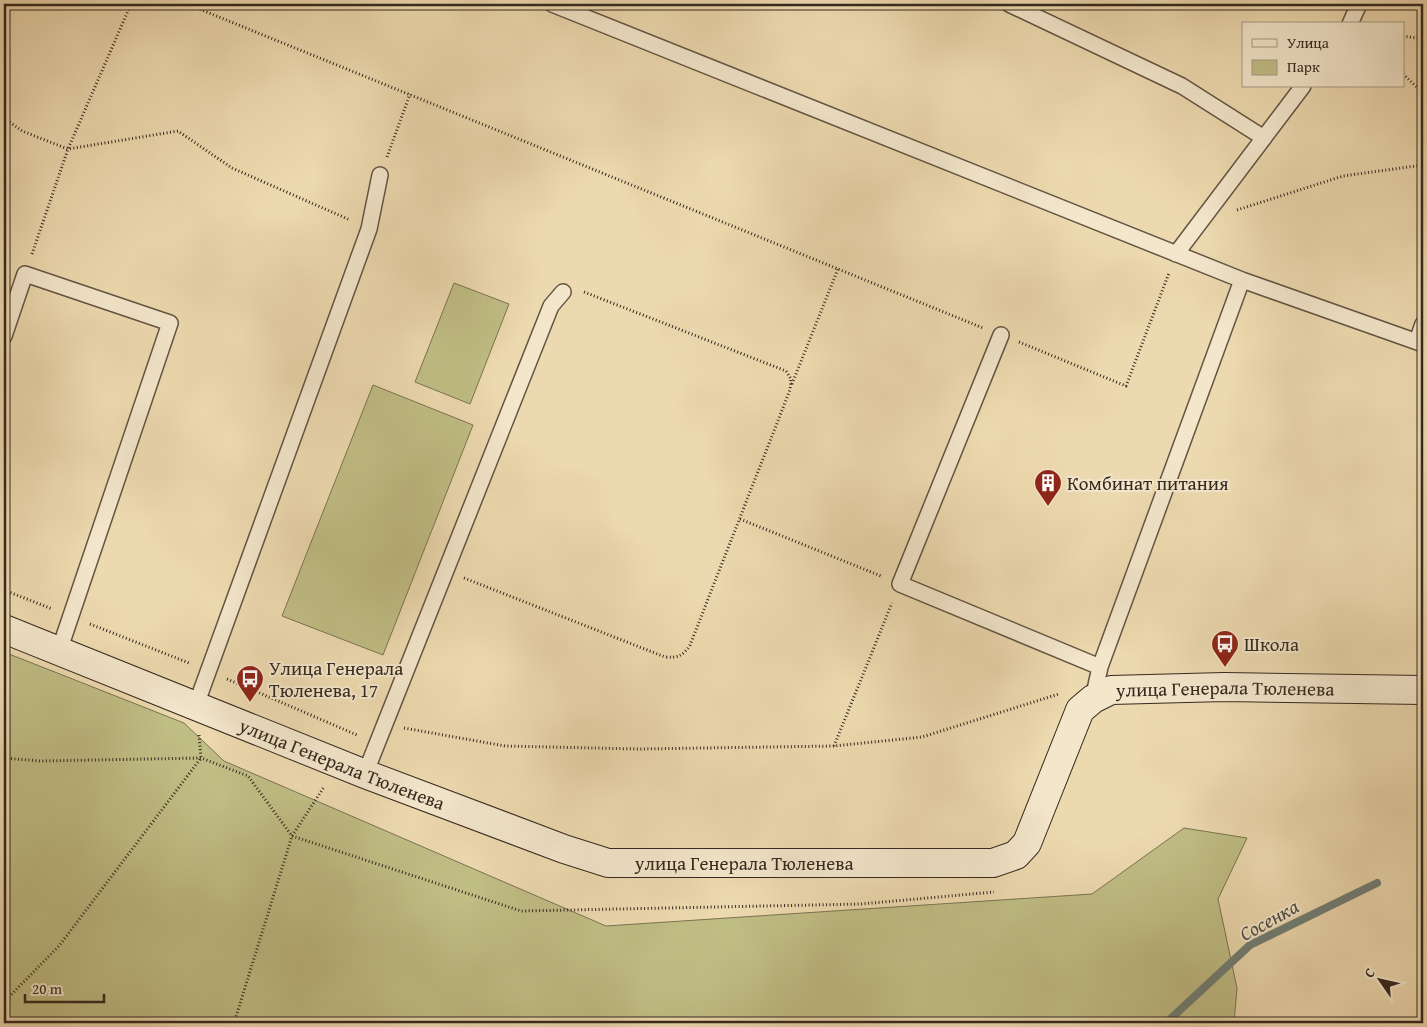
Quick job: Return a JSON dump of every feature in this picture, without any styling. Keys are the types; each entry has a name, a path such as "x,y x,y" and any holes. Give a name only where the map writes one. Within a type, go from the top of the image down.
{"street":[{"name":"улица Генерала Тюленева","path":"4,629 339,764 564,849 608,863 993,863 1016,855 1027,843 1072,727 1097,681 1111,690 1224,687 1423,690"}],"lane":[{"path":"552,4 1242,280 1420,343 1423,324"},
{"path":"1010,4 1182,86 1264,138"},
{"path":"1351,22 1359,4"},
{"path":"1176,254 1302,88"},
{"path":"196,705 369,228 380,175"},
{"path":"4,336 25,274 170,323 58,651"},
{"path":"1001,335 900,584 1097,681 1242,280"},
{"path":"365,774 447,572 551,306 563,292"}],"path":[{"path":"25,274 68,149 131,4"},
{"path":"187,4 1126,386 1176,254"},
{"path":"1404,36 1423,40"},
{"path":"1404,75 1423,93"},
{"path":"380,175 410,94"},
{"path":"4,118 22,131 68,149 178,131 232,168 369,228"},
{"path":"1201,221 1343,176 1423,165"},
{"path":"447,572 665,657 677,658 685,653 690,645 838,269"},
{"path":"563,292 576,289 786,371 791,379 790,390"},
{"path":"740,519 900,584 834,746"},
{"path":"4,590 209,671 357,736"},
{"path":"234,1023 292,836 368,718 385,725 505,746 639,749 834,746 922,737 1097,681"},
{"path":"4,1002 59,946 201,758 196,705"}],"green space":[{"path":"454,283 509,304 470,404 415,382"},
{"path":"373,385 473,425 383,655 282,616"},
{"path":"4,652 184,723 224,761 606,926 1092,894 1184,828 1247,838 1218,899 1237,988 1234,1023 4,1023"}],"waterway":[{"name":"Сосенка","path":"1166,1023 1250,945 1377,883"}],"place":[{"name":"Комбинат питания","path":"1048,507"},
{"name":"Школа","path":"1225,668"},
{"name":"Улица Генерала Тюленева, 17","path":"250,703"}]}
